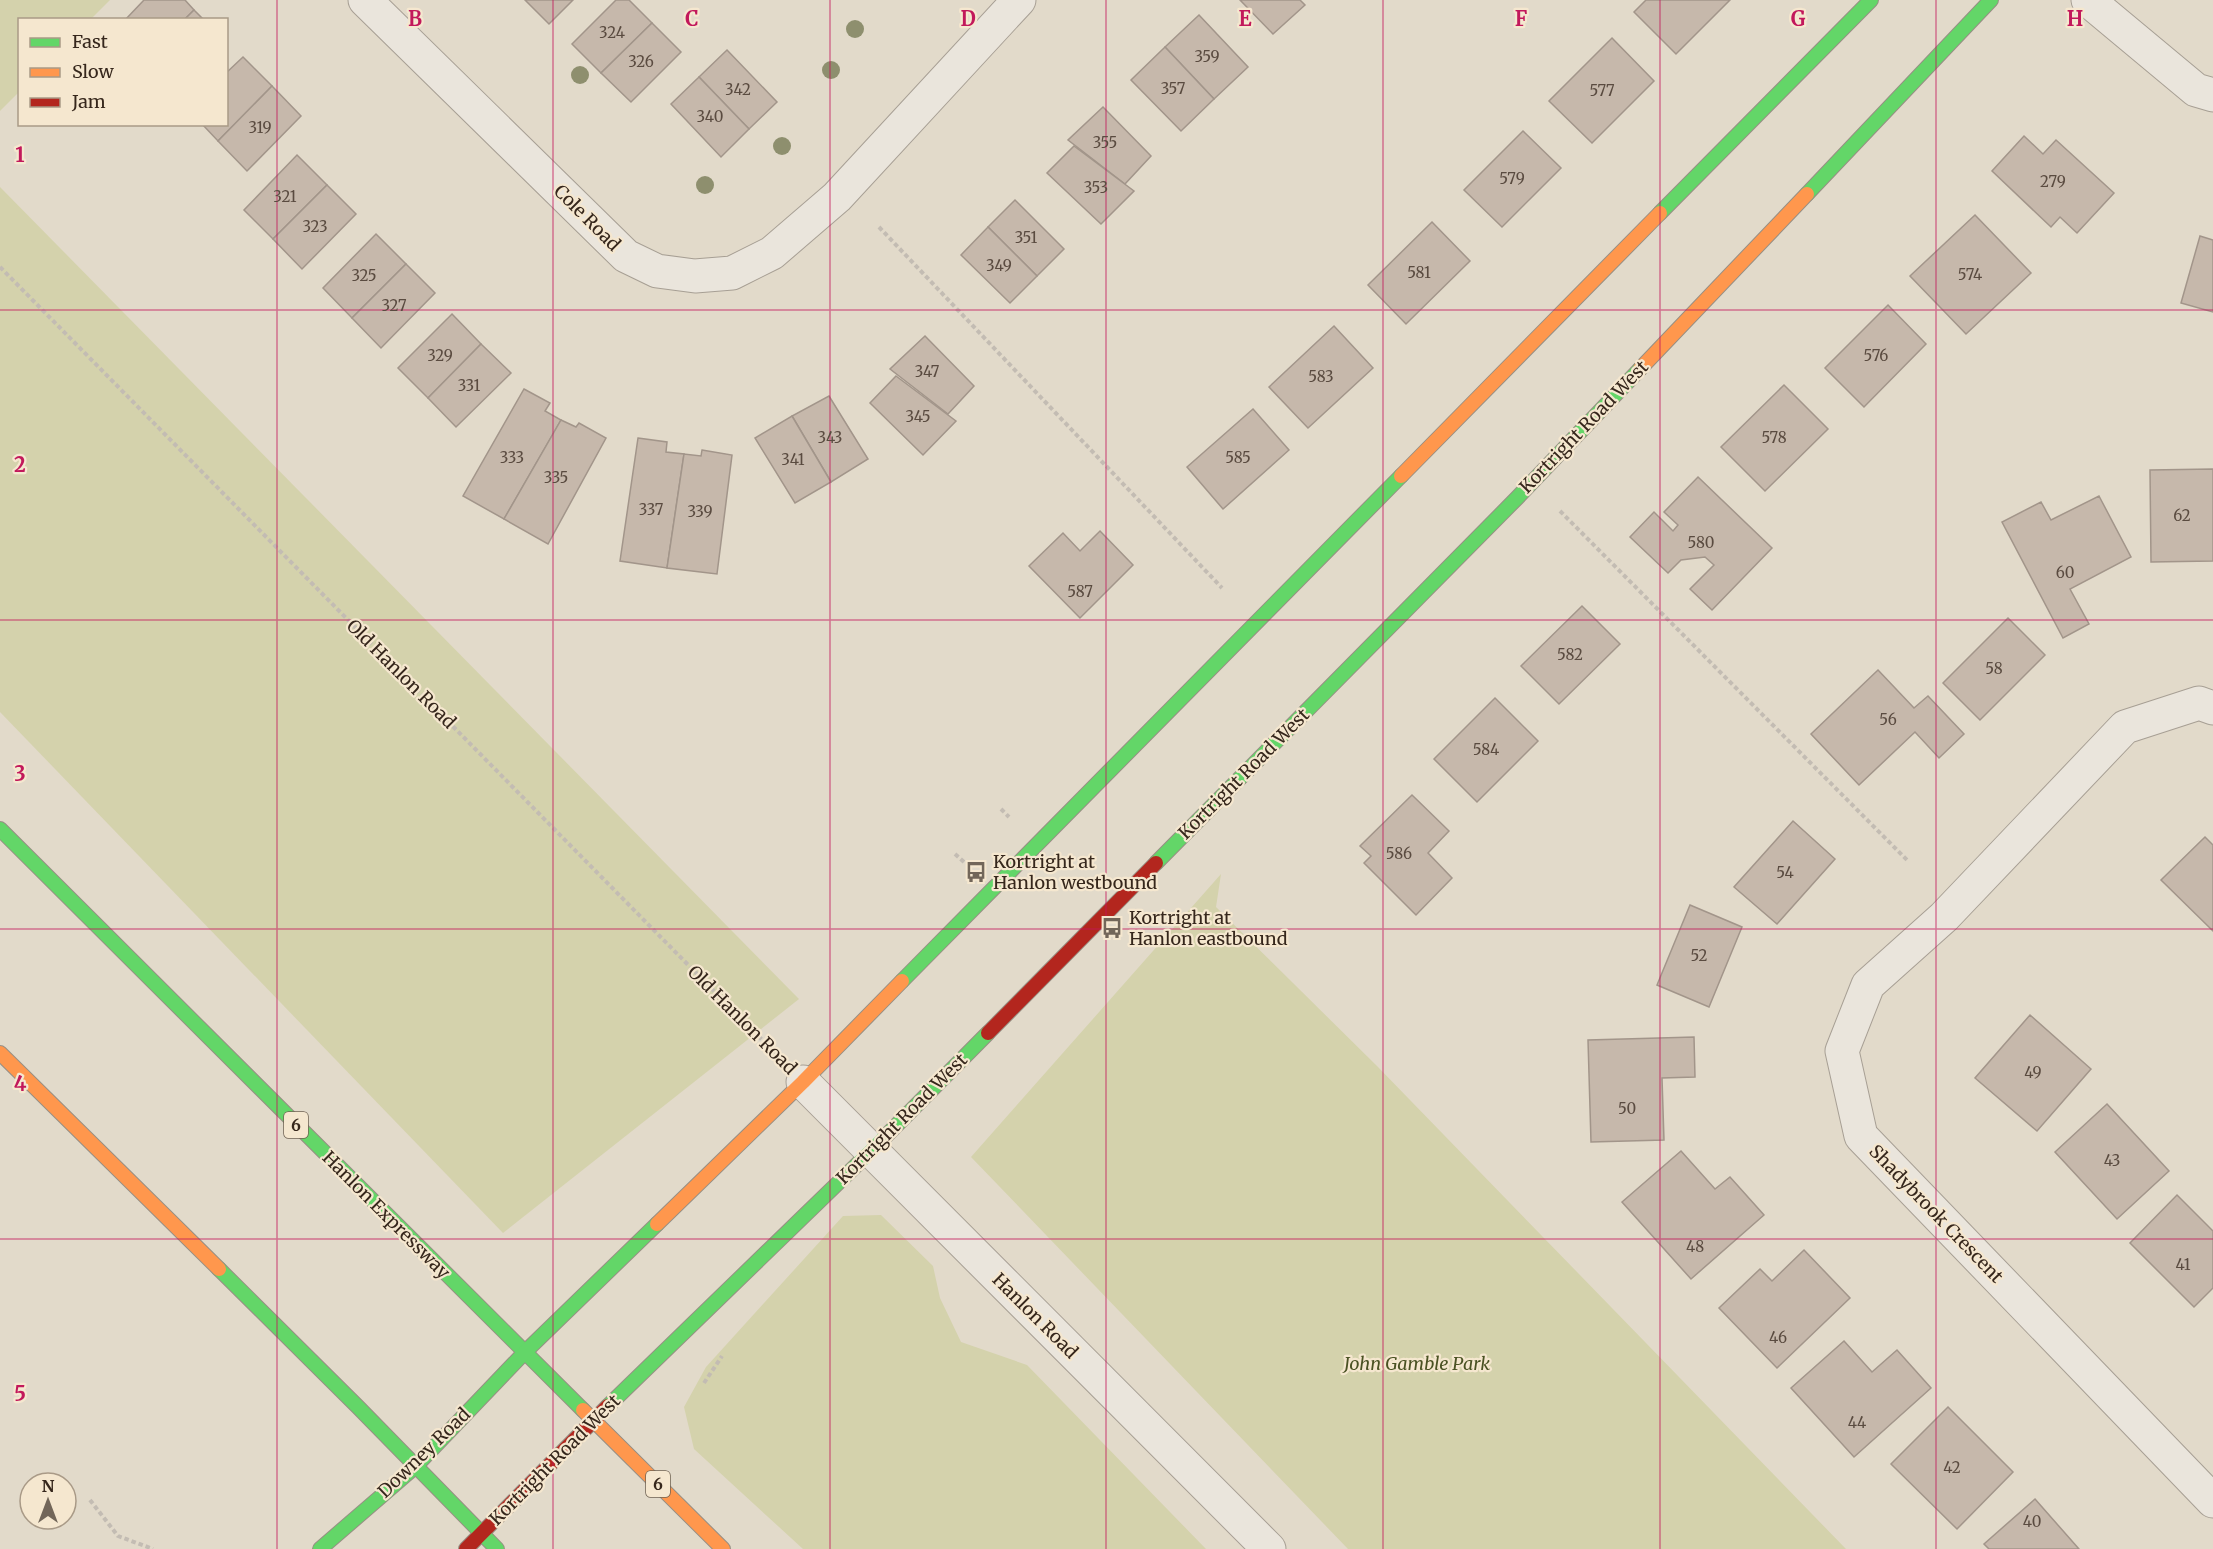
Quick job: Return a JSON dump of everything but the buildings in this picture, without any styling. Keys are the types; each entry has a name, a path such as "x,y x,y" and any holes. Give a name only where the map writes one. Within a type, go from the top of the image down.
{"main road":[{"path":"525,1352 803,1082 1871,0"},
{"name":"Kortright Road West","path":"482,1534 594,1419 871,1151 1517,498 1991,0"},
{"name":"Hanlon Expressway","path":"0,829 723,1549"},
{"path":"0,1053 358,1407 497,1549"},
{"name":"Downey Road","path":"320,1549 415,1467 525,1352"},
{"path":"466,1549 482,1534"}],"street":[{"name":"Cole Road","path":"365,0 626,256 657,271 695,276 732,273 772,253 837,196 1019,0"},
{"path":"2088,0 2196,90 2213,95"},
{"name":"Shadybrook Crescent","path":"2213,708 2199,703 2125,727 1944,917 1868,986 1842,1051 1861,1136 2213,1501"},
{"name":"Hanlon Road","path":"803,1082 1269,1549"}],"path":[{"path":"879,227 1222,588"},
{"name":"Old Hanlon Road","path":"0,267 803,1082"},
{"path":"1560,511 1908,861"},
{"path":"90,1500 118,1536 153,1549"}],"green space":[{"path":"0,0 110,0 92,18 18,18 18,93 0,111"},
{"path":"0,187 799,999 503,1233 0,712"},
{"name":"John Gamble Park","path":"1221,874 1216,907 1377,1066 1846,1549 1348,1549 971,1157"},
{"path":"881,1215 933,1266 940,1298 961,1342 1027,1365 1206,1549 803,1549 694,1449 684,1407 706,1367 843,1216"}],"traffic: fast":[{"path":"1660,213 1871,0"},
{"path":"1807,194 1991,0"},
{"path":"1156,863 1517,498 1640,369"},
{"path":"902,981 1401,476"},
{"path":"0,829 583,1410"},
{"path":"608,1406 871,1151 988,1033"},
{"path":"320,1549 415,1467 525,1352 657,1224"},
{"path":"219,1269 497,1549"}],"traffic: slow":[{"path":"1640,369 1807,194"},
{"path":"1401,476 1660,213"},
{"path":"657,1224 803,1082 902,981"},
{"path":"0,1053 219,1269"},
{"path":"583,1410 723,1549"}],"traffic: jam":[{"path":"988,1033 1156,863"},
{"path":"466,1549 608,1406"}],"place":[{"name":"Kortright at Hanlon westbound","path":"976,872"},
{"name":"Kortright at Hanlon eastbound","path":"1112,928"}]}
